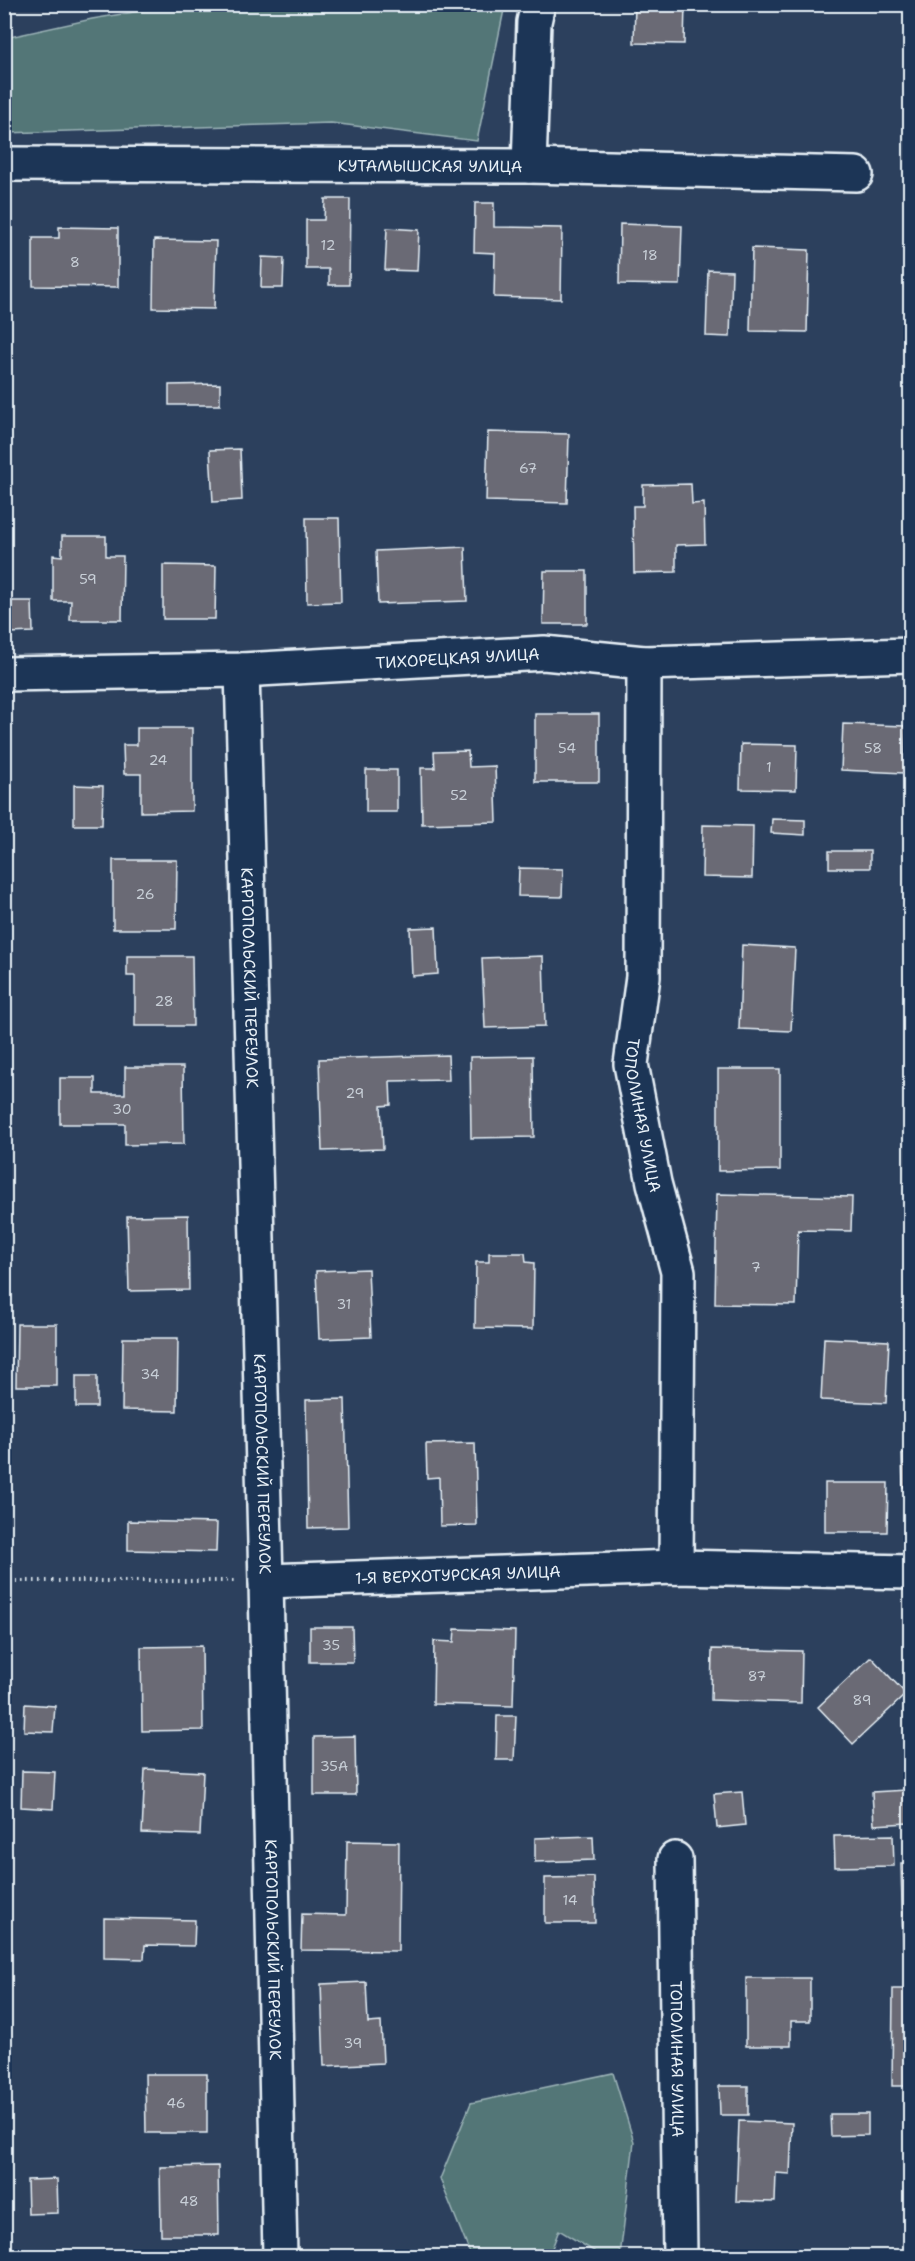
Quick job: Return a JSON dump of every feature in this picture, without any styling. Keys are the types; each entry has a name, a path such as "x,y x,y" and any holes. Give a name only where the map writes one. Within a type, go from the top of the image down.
{"street":[{"path":"529,166 534,22 537,4"},
{"name":"КУТАМЫШСКАЯ УЛИЦА","path":"4,164 529,166 856,174"},
{"name":"ТИХОРЕЦКАЯ УЛИЦА","path":"4,674 242,670 544,652 644,663 910,655"},
{"name":"ТОПОЛИНАЯ УЛИЦА","path":"644,663 643,977 631,1064 654,1183 678,1272 676,1567"},
{"name":"КАРГОПОЛЬСКИЙ ПЕРЕУЛОК","path":"242,670 266,1581 280,2256"},
{"name":"1-Я ВЕРХОТУРСКАЯ УЛИЦА","path":"266,1581 676,1567 910,1572"},
{"name":"ТОПОЛИНАЯ УЛИЦА","path":"675,1859 680,2256"}],"path":[{"path":"4,1581 266,1581"}],"green space":[{"path":"176,5 505,5 477,141 331,123 5,133 5,38 92,19"},
{"path":"613,2073 634,2142 620,2256 602,2256 559,2230 549,2256 471,2256 440,2179 471,2103"}],"building":[{"path":"635,4 685,4 684,44 634,43"},
{"path":"4,194 10,194 8,241 4,241"},
{"path":"325,199 350,199 349,285 329,285 329,269 306,269 306,220 324,220"},
{"path":"475,203 494,203 494,227 562,228 561,299 494,297 495,253 474,252"},
{"path":"620,224 682,226 680,285 619,284"},
{"path":"59,227 118,228 118,287 33,286 33,238 59,238"},
{"path":"387,228 419,230 417,271 385,270"},
{"path":"154,240 216,241 214,309 153,308"},
{"path":"752,248 809,250 807,332 750,331"},
{"path":"262,257 284,258 283,288 261,288"},
{"path":"708,270 732,271 730,337 706,336"},
{"path":"220,384 220,405 169,405 169,385"},
{"path":"488,432 569,434 567,503 486,501"},
{"path":"240,449 242,500 213,502 210,450"},
{"path":"691,484 692,504 704,503 705,544 676,545 676,572 634,573 633,506 643,506 643,485"},
{"path":"306,518 339,518 341,602 307,603"},
{"path":"62,536 106,536 106,556 123,556 122,620 70,620 71,601 53,601 53,555 62,556"},
{"path":"465,547 467,601 378,604 376,551"},
{"path":"163,565 216,566 215,619 163,619"},
{"path":"544,571 587,571 587,624 543,624"},
{"path":"9,601 32,601 33,632 10,633"},
{"path":"535,714 599,714 599,782 535,782"},
{"path":"843,724 906,726 904,773 841,770"},
{"path":"137,728 192,728 192,811 141,812 141,774 124,774 123,745 137,745"},
{"path":"741,744 797,745 796,790 740,789"},
{"path":"468,751 469,767 495,766 497,822 422,824 421,768 435,768 434,752"},
{"path":"366,770 397,770 397,812 366,812"},
{"path":"74,785 103,786 102,825 74,825"},
{"path":"772,819 805,820 805,835 771,833"},
{"path":"703,825 753,826 752,878 702,877"},
{"path":"829,851 870,851 870,868 829,868"},
{"path":"113,860 177,860 176,929 113,929"},
{"path":"519,868 563,869 562,897 518,896"},
{"path":"436,927 438,974 412,976 410,928"},
{"path":"742,945 795,948 791,1031 739,1029"},
{"path":"127,956 192,956 193,1026 135,1026 135,976 127,976"},
{"path":"543,956 545,1026 485,1028 482,958"},
{"path":"448,1055 449,1080 390,1081 391,1105 381,1106 383,1149 322,1151 319,1059"},
{"path":"533,1056 534,1137 471,1138 470,1057"},
{"path":"125,1067 183,1067 184,1144 125,1145 125,1124 60,1124 60,1078 95,1078 95,1094 125,1094"},
{"path":"718,1069 780,1069 780,1170 718,1171"},
{"path":"717,1194 852,1197 851,1231 798,1230 796,1305 715,1304"},
{"path":"188,1215 189,1290 129,1291 127,1216"},
{"path":"489,1253 525,1253 526,1262 534,1263 533,1329 475,1328 476,1262 489,1262"},
{"path":"368,1269 371,1337 319,1339 316,1271"},
{"path":"17,1324 57,1324 57,1386 16,1386"},
{"path":"123,1338 178,1338 177,1411 122,1410"},
{"path":"824,1338 889,1341 886,1403 821,1400"},
{"path":"76,1376 97,1376 97,1407 76,1407"},
{"path":"345,1399 348,1527 308,1528 306,1400"},
{"path":"475,1443 477,1525 440,1526 439,1477 427,1478 426,1444"},
{"path":"902,1453 910,1453 910,1487 903,1487"},
{"path":"825,1483 888,1483 887,1532 825,1532"},
{"path":"128,1521 217,1523 216,1552 128,1550"},
{"path":"310,1627 352,1627 353,1662 310,1662"},
{"path":"455,1629 515,1631 513,1706 433,1704 434,1641 454,1642"},
{"path":"202,1646 203,1730 142,1731 141,1647"},
{"path":"712,1649 802,1651 801,1703 711,1700"},
{"path":"871,1657 906,1694 853,1744 818,1707"},
{"path":"25,1704 55,1706 53,1732 24,1731"},
{"path":"497,1716 516,1716 514,1760 496,1760"},
{"path":"355,1736 356,1795 314,1795 314,1737"},
{"path":"145,1769 203,1772 200,1835 142,1833"},
{"path":"22,1771 55,1772 53,1809 21,1807"},
{"path":"907,1790 908,1823 874,1825 872,1792"},
{"path":"742,1792 745,1825 717,1828 714,1794"},
{"path":"893,1835 894,1866 835,1867 834,1836"},
{"path":"593,1836 594,1860 535,1862 535,1838"},
{"path":"347,1841 399,1842 398,1951 301,1950 302,1914 346,1915"},
{"path":"901,1864 910,1864 910,1947 903,1947"},
{"path":"594,1877 595,1923 545,1923 545,1878"},
{"path":"104,1918 195,1920 194,1946 145,1945 144,1959 104,1958"},
{"path":"746,1978 810,1978 810,2021 791,2021 791,2046 746,2046"},
{"path":"366,1982 368,2023 381,2022 383,2063 324,2066 321,1984"},
{"path":"893,1989 910,1989 910,2086 892,2086"},
{"path":"145,2074 207,2074 207,2133 146,2133"},
{"path":"719,2086 748,2086 748,2115 720,2115"},
{"path":"830,2114 868,2114 868,2135 831,2136"},
{"path":"739,2121 792,2123 790,2174 776,2173 775,2202 736,2201"},
{"path":"218,2166 219,2235 161,2235 160,2167"},
{"path":"57,2179 58,2213 28,2214 27,2180"}]}
